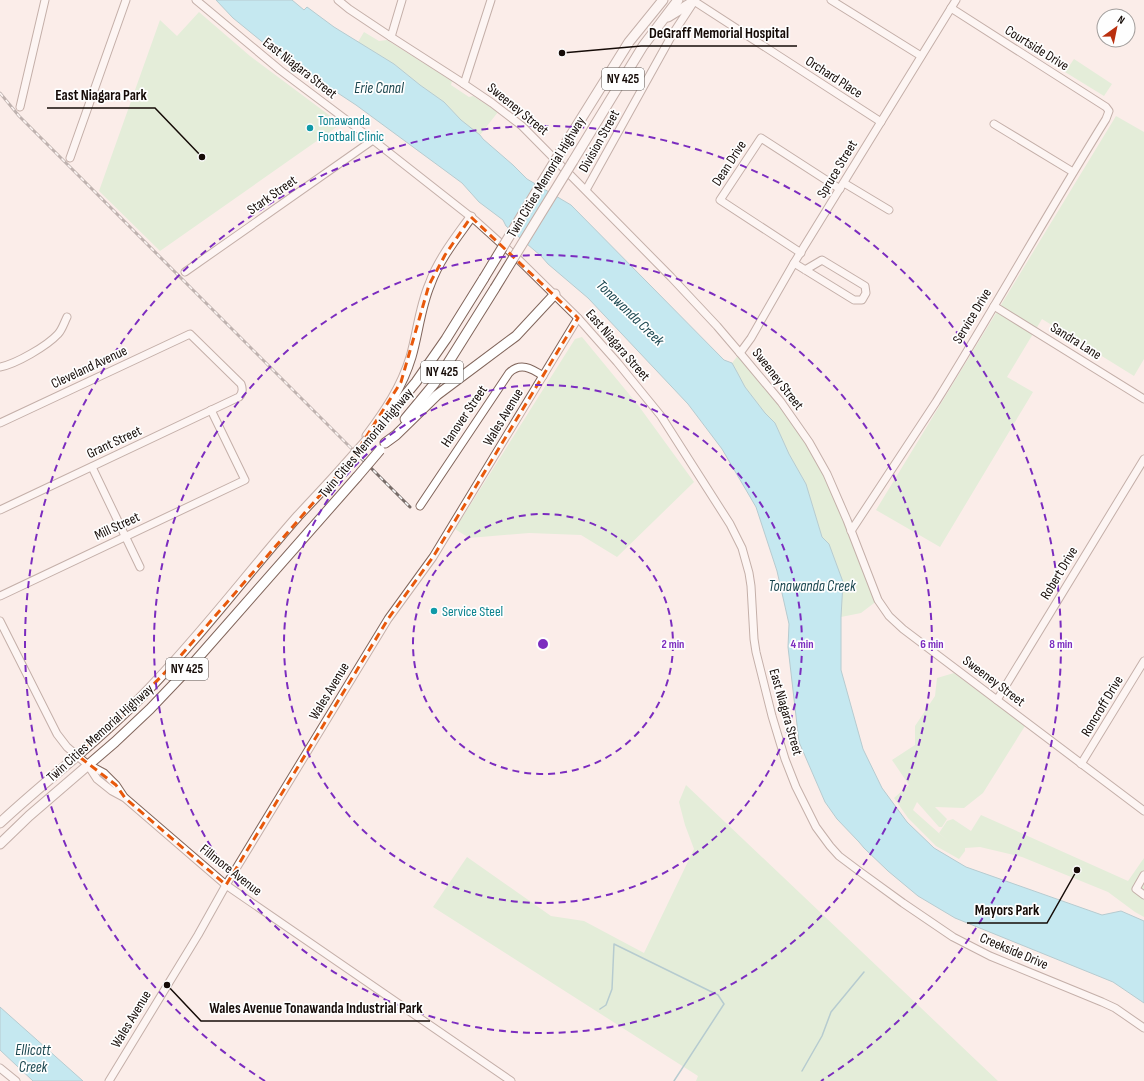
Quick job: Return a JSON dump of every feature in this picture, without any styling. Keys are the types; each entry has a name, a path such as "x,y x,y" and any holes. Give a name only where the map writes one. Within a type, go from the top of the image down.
{"main road":[{"name":"Twin Cities Memorial Highway","path":"0,823 124,715 177,660 298,516 354,456 416,382 446,339 629,42 663,0"},
{"name":"Twin Cities Memorial Highway","path":"0,844 29,816 150,709 190,667 357,477 434,384 495,288 643,46 678,0"},
{"path":"660,23 694,1"},
{"path":"368,438 396,394 406,372 425,298 435,272 471,217"},
{"path":"383,446 437,395 516,336 555,294"}],"street":[{"path":"20,106 45,0"},
{"path":"70,158 126,0"},
{"name":"East Niagara Street","path":"196,0 254,50 373,140 471,217 516,257 578,318 617,362 661,416 730,524 742,548 751,586 756,652 772,716 785,759 796,787 816,828 826,841"},
{"name":"Sweeney Street","path":"338,0 349,9 492,103 522,126 671,277 740,353 781,402 809,442 827,474 878,600 889,616 903,630 1144,811"},
{"path":"391,37 402,0"},
{"path":"464,84 491,0"},
{"path":"831,0 921,56"},
{"name":"Spruce Street","path":"740,353 751,338 794,263 956,0"},
{"name":"Orchard Place","path":"694,1 881,122"},
{"name":"Division Street","path":"586,190 672,35 694,1"},
{"name":"Courtside Drive","path":"950,8 1100,103 1109,111"},
{"name":"Service Drive","path":"851,531 935,402 994,306 1106,119 1109,111"},
{"path":"994,124 1073,172"},
{"name":"Dean Drive","path":"801,253 720,200 761,138 842,186"},
{"name":"Stark Street","path":"185,272 373,140"},
{"path":"842,186 888,210"},
{"path":"794,263 805,270 854,300 862,300 866,293 865,286 822,260 805,270"},
{"name":"Sandra Lane","path":"994,306 1144,399"},
{"path":"0,366 5,366 19,360 45,345 58,334 66,317"},
{"name":"Wales Avenue","path":"109,1081 388,619 433,557 578,318"},
{"name":"Cleveland Avenue","path":"0,423 190,334 241,384 243,391 239,397"},
{"name":"Hanover Street","path":"420,506 509,373 513,369 522,367 529,368 543,376"},
{"name":"Grant Street","path":"0,510 239,397"},
{"name":"Mill Street","path":"0,596 245,480 210,410"},
{"name":"Robert Drive","path":"997,700 1144,459"},
{"path":"92,466 140,567"},
{"path":"0,621 57,734 67,747 88,765"},
{"name":"Roncroff Drive","path":"1081,764 1144,661"},
{"name":"Fillmore Avenue","path":"88,765 104,773 125,798 226,886 511,1081"},
{"name":"Creekside Drive","path":"826,841 839,856 902,903 953,937 990,956 1115,1008 1144,1028"},
{"path":"1144,876 1136,889 1144,895"},
{"path":"0,1068 16,1081"}],"highlighted area":[{"path":"471,217 578,318 433,557 388,619 226,885 125,798 116,785 77,755 124,715 177,660 354,456 401,382 429,285 445,255"}],"green space":[{"path":"199,12 250,56 341,124 160,251 99,191 160,20 177,36"},
{"path":"364,32 379,41 387,40 452,81 451,85 469,97 473,96 498,112 480,135 461,120 444,102 394,64 358,42"},
{"path":"1074,59 1112,84 1104,96 1065,72"},
{"path":"1116,116 1144,132 1144,359 1134,376 1042,319 1007,377 1033,392 940,547 876,510"},
{"path":"582,337 638,405 694,482 617,557 581,535 529,533 469,538 455,529 575,339"},
{"path":"740,353 809,442 847,520 878,600 861,613 841,617 843,582 829,544 822,537 806,484 789,454 775,423 765,413 745,387 732,363"},
{"path":"954,673 1025,726 983,793 964,808 935,807 947,819 942,827 939,827 917,802 913,810 950,843 939,833 947,821 953,819 971,831 981,815 1128,881 1144,858 1144,917 1108,892 1022,857 980,847 965,848 965,851 959,859 936,846 908,818 894,798 909,785 892,760 915,745 915,726 935,696 937,678"},
{"path":"686,785 998,1081 696,1081 698,1076 433,907 467,857 551,916 584,921 644,953 694,849 685,825 679,802"}],"water":[{"path":"216,0 292,0 304,10 307,7 334,27 394,64 444,102 461,120 480,135 527,179 571,205 724,360 732,363 745,387 765,413 775,423 789,454 806,484 822,537 829,544 843,582 841,617 841,670 863,749 882,788 907,822 934,848 966,867 1102,915 1121,911 1144,921 1144,1003 1113,982 955,918 918,896 888,871 837,819 825,802 799,742 788,647 789,624 777,571 756,507 722,449 688,404 588,298 506,226 503,220 479,202 462,183 356,105 271,49 233,18"},
{"name":"Ellicott Creek","path":"0,1007 83,1081 33,1081 0,1050"}],"waterway":[{"path":"600,1009 606,1005 612,989 614,944 718,995 724,1004 674,1081"},
{"path":"802,1071 822,1036 831,1012 864,972"}],"railway":[{"path":"0,93 19,116 410,507"}],"place":[{"name":"DeGraff Memorial Hospital","path":"562,53"},
{"name":"Tonawanda Football Clinic","path":"310,128"},
{"name":"East Niagara Park","path":"202,157"},
{"name":"Service Steel","path":"434,611"},
{"name":"Mayors Park","path":"1077,870"},
{"name":"Wales Avenue Tonawanda Industrial Park","path":"167,985"}],"water label":[{"name":"Erie Canal","path":"379,88"},
{"name":"Tonawanda Creek","path":"630,313"},
{"name":"Tonawanda Creek","path":"812,586"}]}
